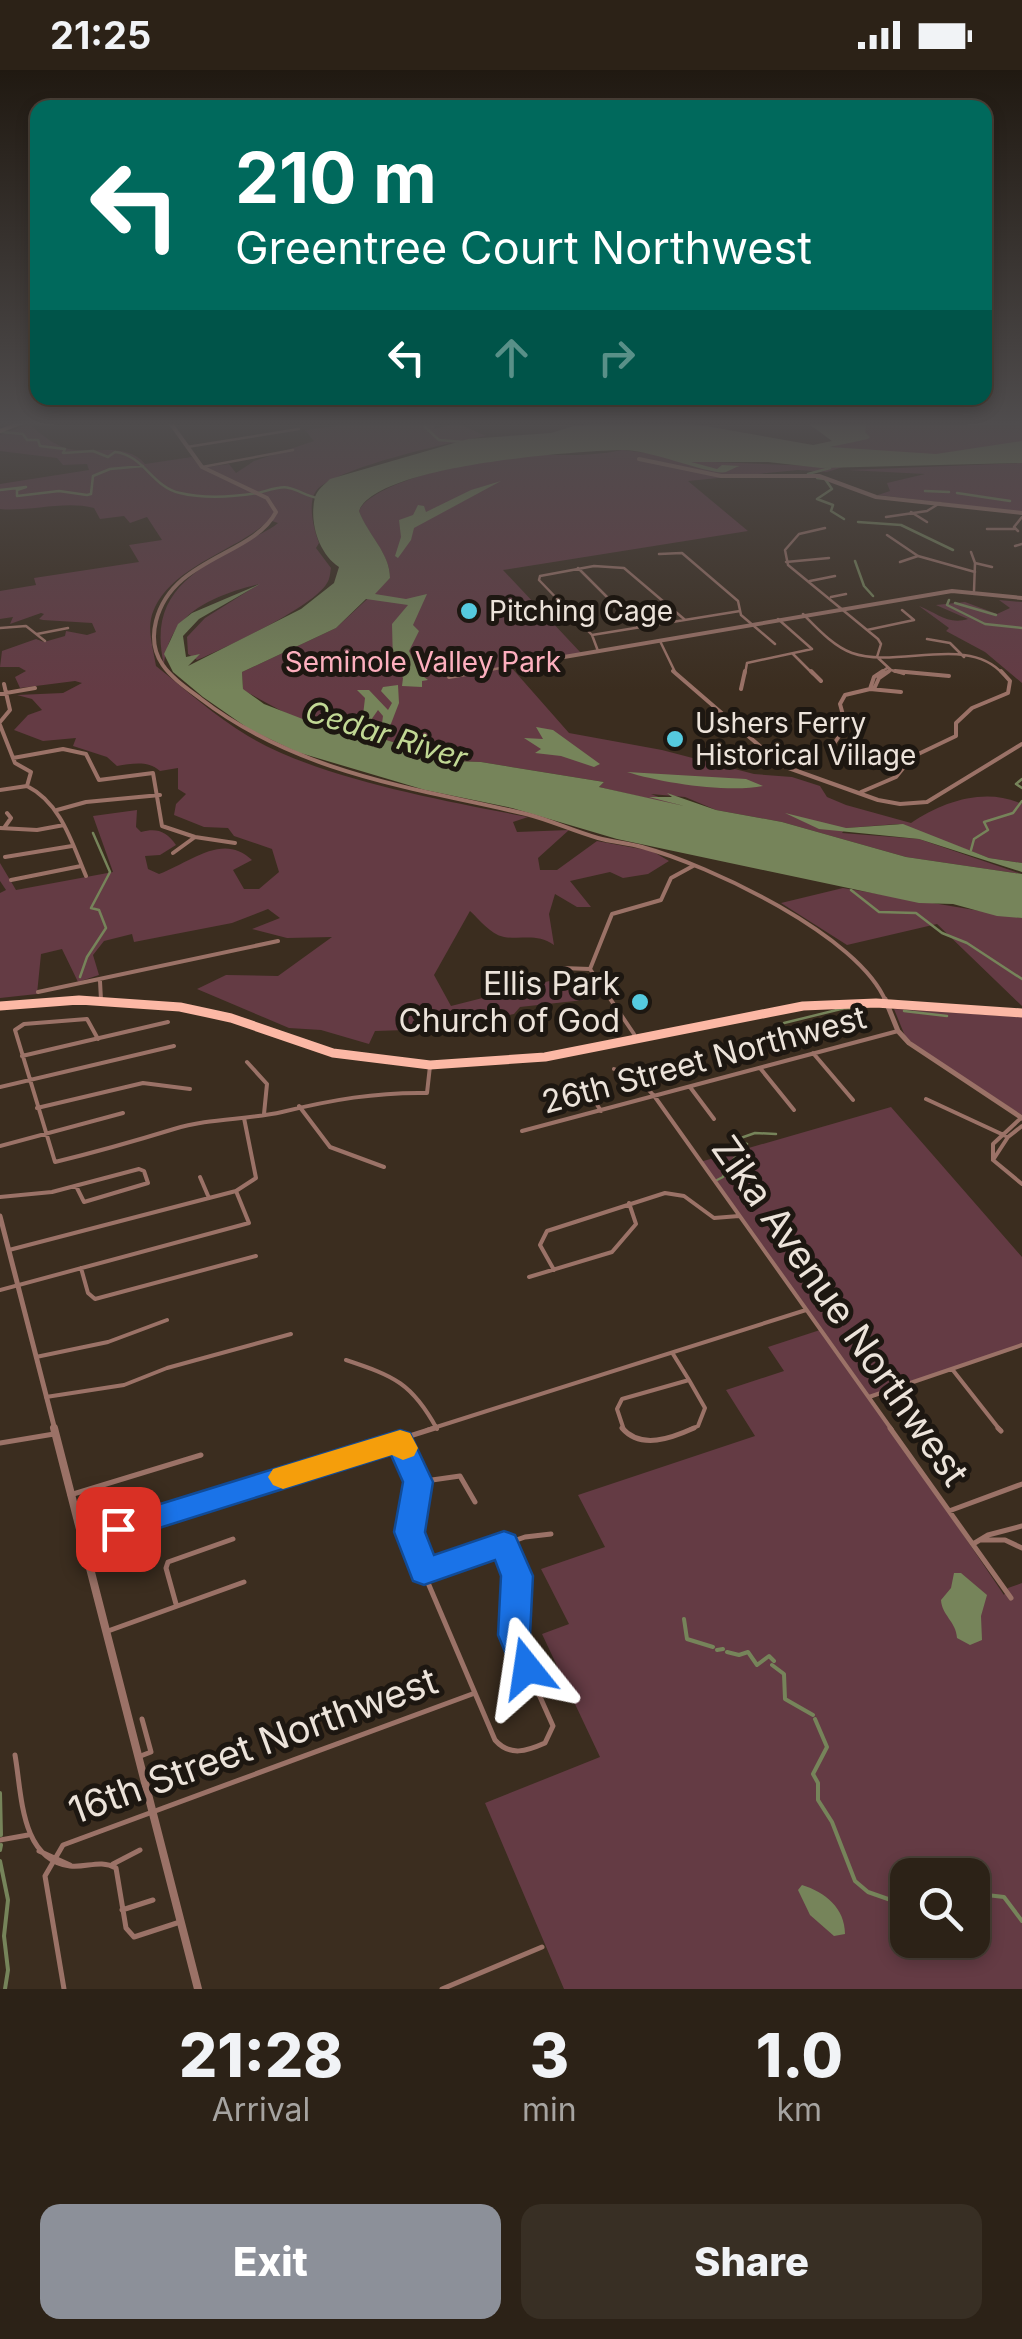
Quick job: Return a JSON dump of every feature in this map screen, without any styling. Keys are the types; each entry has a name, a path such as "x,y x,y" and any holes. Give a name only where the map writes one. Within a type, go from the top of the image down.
{"main road":[{"path":"0,1004 101,999 192,1010 231,1018 315,1048 431,1063 544,1057 803,1006 886,1002"},
{"path":"431,1063 522,1056 802,1002 886,1002 1022,1012"}],"street":[{"path":"275,511 273,520 192,572 160,606 153,630 157,661 164,670 239,728 298,757 644,847 806,920 872,977 898,1031 922,1053 1022,1121 1005,1136 993,1160 1022,1184"},
{"path":"886,517 926,511"},
{"path":"992,511 1022,515 1018,532"},
{"path":"912,512 928,522"},
{"path":"1018,532 1022,524"},
{"path":"826,528 796,536 786,548 786,562 880,642 877,657"},
{"path":"986,528 1018,532"},
{"path":"886,535 918,556 975,572"},
{"path":"1015,546 1022,544"},
{"path":"659,554 682,552 738,601 740,611 774,644"},
{"path":"971,552 975,563 974,590"},
{"path":"900,562 918,556"},
{"path":"786,562 830,558"},
{"path":"975,563 992,567"},
{"path":"598,651 592,635 539,578 546,573 607,565 632,572 684,619"},
{"path":"578,568 608,598"},
{"path":"808,581 835,576"},
{"path":"449,677 840,608 974,590 1022,598"},
{"path":"829,598 846,594"},
{"path":"867,630 914,620 902,610"},
{"path":"592,635 740,611"},
{"path":"626,614 639,627"},
{"path":"803,614 844,648 877,657 982,658 1000,667 1010,681 1008,693 972,708 956,723 952,740 919,752 896,777 861,792"},
{"path":"742,689 747,664 812,648 778,619"},
{"path":"0,628 22,625 45,641"},
{"path":"37,634 68,628"},
{"path":"927,639 950,643 964,657"},
{"path":"660,640 673,671 782,766 888,802 927,802 1022,744"},
{"path":"792,654 821,681"},
{"path":"877,657 889,669 948,676"},
{"path":"872,688 889,669"},
{"path":"4,684 2,694 10,710 0,724 13,758 30,772 32,779 27,786"},
{"path":"2,694 35,688"},
{"path":"828,751 846,726 842,698 872,688 901,692"},
{"path":"13,758 72,750 86,754 102,781 150,773 156,778 160,794 158,822 168,830 234,842"},
{"path":"0,790 27,786 36,789 56,810 86,876"},
{"path":"56,810 86,802 160,794"},
{"path":"2,828 11,818 7,812"},
{"path":"2,828 37,830 64,825"},
{"path":"173,853 195,837"},
{"path":"4,857 72,846"},
{"path":"12,880 81,866"},
{"path":"590,969 612,914 661,900 671,878 693,866"},
{"path":"38,992 278,942"},
{"path":"562,968 590,969"},
{"path":"590,969 634,1034"},
{"path":"100,981 101,999"},
{"path":"98,1038 87,1019 24,1024 14,1032 56,1163 144,1141 176,1128 383,1092 427,1094 431,1063"},
{"path":"22,1056 168,1022"},
{"name":"26th Street Northwest","path":"522,1132 898,1031"},
{"path":"0,1087 174,1046"},
{"path":"813,1053 853,1100"},
{"path":"247,1062 267,1084 264,1114"},
{"path":"760,1068 794,1110"},
{"name":"Zika Avenue Northwest","path":"614,1069 638,1078 655,1097 1011,1598"},
{"path":"37,1108 143,1083 190,1089"},
{"path":"690,1087 714,1119"},
{"path":"589,1092 601,1111"},
{"path":"926,1099 1005,1136"},
{"path":"299,1106 308,1124 336,1151 371,1159 384,1167"},
{"path":"0,1146 123,1112"},
{"path":"9,1250 250,1186 256,1178 244,1118"},
{"path":"0,1197 76,1186 138,1169 144,1171 148,1183 86,1202 81,1200 76,1186"},
{"path":"200,1177 209,1198"},
{"path":"0,1290 249,1222 236,1191"},
{"path":"554,1270 540,1245 547,1230 628,1202 673,1193 689,1199 714,1218 739,1216"},
{"path":"529,1277 615,1250 636,1224 628,1202"},
{"path":"0,1216 198,1989"},
{"path":"81,1268 88,1293 95,1299 256,1256"},
{"path":"82,1540 806,1310"},
{"path":"36,1357 114,1340 167,1320"},
{"path":"46,1397 124,1385 163,1368 291,1334"},
{"path":"869,1397 1022,1346"},
{"path":"673,1354 705,1408 698,1426 648,1442 629,1436 621,1426 617,1409 627,1396 688,1380"},
{"path":"346,1360 409,1384 419,1394 437,1429"},
{"path":"952,1369 1001,1431"},
{"path":"0,1443 55,1434"},
{"path":"400,1441 418,1482 409,1532 474,1693 500,1747 514,1752 533,1749 549,1739 552,1726 516,1643 517,1576 504,1544"},
{"path":"70,1495 201,1455"},
{"path":"418,1482 460,1476 475,1502"},
{"path":"949,1511 1022,1484"},
{"path":"973,1544 1022,1526"},
{"path":"424,1572 504,1544 551,1534"},
{"path":"176,1604 166,1568 168,1562 232,1539"},
{"path":"982,1540 1005,1540 1022,1548"},
{"path":"105,1632 244,1582"},
{"name":"16th Street Northwest","path":"52,1858 70,1841 474,1693"},
{"path":"138,1756 151,1752 142,1719"},
{"path":"15,1755 28,1835 37,1852 79,1867 96,1861 112,1865 140,1850"},
{"path":"0,1840 28,1835"},
{"path":"52,1858 46,1883 64,1989"},
{"path":"112,1865 118,1875 128,1934 134,1937 180,1922"},
{"path":"122,1910 153,1900"},
{"path":"442,1989 542,1947"},
{"path":"467,1978 467,1989"}],"green space":[{"path":"95,511 312,511 319,543 316,548 331,568 319,593 267,626 197,660 188,654 187,637 205,618 259,584 225,594 184,620 174,632 164,665 162,621 178,589 206,565 278,523 269,520 185,574 158,601 151,619 156,666 248,736 310,765 384,787 528,817 513,822 517,832 569,830 538,858 540,870 557,870 597,841 652,851 669,861 648,874 623,878 610,872 570,881 591,907 577,907 555,894 549,914 554,945 536,938 499,935 470,911 434,975 451,1006 573,975 584,976 597,994 593,999 520,1007 514,1014 437,1029 375,1031 369,1044 321,1030 289,1028 197,989 226,975 278,976 332,937 287,938 252,929 280,918 268,909 232,923 134,942 132,934 104,941 93,955 99,975 78,982 62,949 41,954 37,994 0,998 0,893 6,890 0,881 0,863 16,890 113,872 93,816 137,810 136,827 141,832 156,831 169,836 176,845 160,855 145,856 148,869 159,874 218,849 241,852 252,860 233,870 244,889 259,889 279,872 272,849 234,836 228,828 204,827 174,815 176,804 186,794 178,789 178,768 160,771 145,764 117,766 107,757 73,746 76,738 43,741 14,730 28,715 42,710 32,699 17,695 63,693 82,683 20,688 15,677 26,671 0,667 2,651 36,639 44,642 65,636 66,631 87,635 96,632 92,623 43,620 39,619 44,614 41,613 10,624 13,617 0,619 0,591 36,585 34,578 139,562 129,545 162,540 147,517 130,523 124,516 100,519"},
{"name":"Seminole Valley Park","path":"359,511 723,511 748,531 503,570 581,653 510,666 569,733 662,750 754,774 792,777 820,786 827,797 846,805 911,823 937,808 965,799 994,797 1022,804 1022,863 989,858 898,824 846,828 842,833 919,839 1022,874 906,857 782,822 716,810 685,797 651,794 684,807 599,787 604,782 453,761 358,731 360,737 372,740 338,735 243,690 242,672 336,628 390,578 386,560"},
{"path":"999,600 1022,602 1022,683 985,652 946,631 949,628 919,606 948,619 961,620 968,619 936,605 965,602 997,614 1010,608"},
{"path":"843,888 1022,918 1022,1006 937,924 847,945 781,903"},
{"path":"894,1009 1022,1017 1022,1115 917,1047 905,1036"},
{"path":"891,1107 1022,1257 1022,1345 870,1397 1004,1595 1008,1588 1022,1583 1022,1989 564,1989 485,1803 600,1757 542,1634 569,1624 541,1569 605,1547 578,1495 755,1436 726,1390 784,1371 768,1347 820,1330 700,1162"}],"shaded area":[{"path":"313,511 359,511 389,569 390,578 375,594 406,599 427,594 413,625 419,631 409,651 420,674 428,680 422,681 422,687 402,686 403,678 393,663 392,624 408,605 366,599 336,628 242,672 243,689 264,704 349,737 363,739 350,731 358,731 453,761 604,782 599,787 684,806 649,797 672,797 667,793 716,810 782,822 906,857 1022,874 1022,918 997,916 953,904 919,903 617,839 512,808 425,790 297,752 249,729 173,672 164,654 178,624 192,613 260,584 199,619 183,636 186,657 200,654 188,666 301,609 334,583 339,567 321,545"},
{"path":"415,511 446,511 414,528 398,558 395,556 401,537 399,520"},
{"path":"398,685 399,703 387,734 381,731 383,716 378,710 371,720 372,730 362,724 365,698 357,690 369,690 388,710 392,703 381,691 383,687"},
{"path":"536,727 553,730 600,764 594,767 561,756 535,753 541,749 524,738 543,739"},
{"path":"627,772 746,779 763,786 695,786"},
{"path":"785,813 846,828 903,824 989,858 1022,863 1022,872 919,839 819,829"},
{"path":"954,1573 961,1573 987,1595 981,1616 982,1640 970,1645 957,1638 942,1606"},
{"path":"802,1885 832,1902 842,1916 845,1934 834,1936 810,1915 798,1890"}],"waterway":[{"path":"831,511 844,519"},
{"path":"858,522 901,525 953,550"},
{"path":"855,561 864,586 873,596"},
{"path":"949,600 947,605 985,624 1022,628"},
{"path":"955,603 996,615"},
{"path":"1022,779 1016,784 1022,788"},
{"path":"971,850 974,839 988,830 984,822 1013,813 1022,801"},
{"path":"80,977 87,957 106,928 99,910 91,908 110,872 93,833"},
{"path":"851,890 879,912 916,913 942,933 967,943 1022,979"},
{"path":"784,1023 845,1008 865,1009"},
{"path":"904,1011 947,1016"},
{"path":"717,1180 723,1177 728,1165 737,1165 732,1161 747,1144 735,1140 755,1133 776,1134"},
{"path":"684,1619 687,1639 713,1647"},
{"path":"717,1650 723,1649"},
{"path":"727,1652 748,1652 757,1665 769,1656 774,1661"},
{"path":"772,1665 784,1674 785,1699 813,1715"},
{"path":"815,1719 827,1747 813,1774 818,1783 818,1800 832,1822 855,1881 868,1892 890,1900"},
{"path":"0,1793 1,1835"},
{"path":"0,1850 1,1845"},
{"path":"0,1861 8,1900 5,1989"},
{"path":"990,1895 1004,1897 1022,1921"}],"slow traffic":[{"path":"283,1477 400,1441 403,1448"}],"place":[{"name":"Pitching Cage","path":"469,611"},
{"name":"Ushers Ferry Historical Village","path":"675,739"},
{"name":"Ellis Park Church of God","path":"640,1002"}],"route":[{"path":"118,1529 400,1441 418,1482 409,1532 424,1572 504,1544 517,1576 514,1635 527,1668"}],"water label":[{"name":"Cedar River","path":"386,735"}]}
